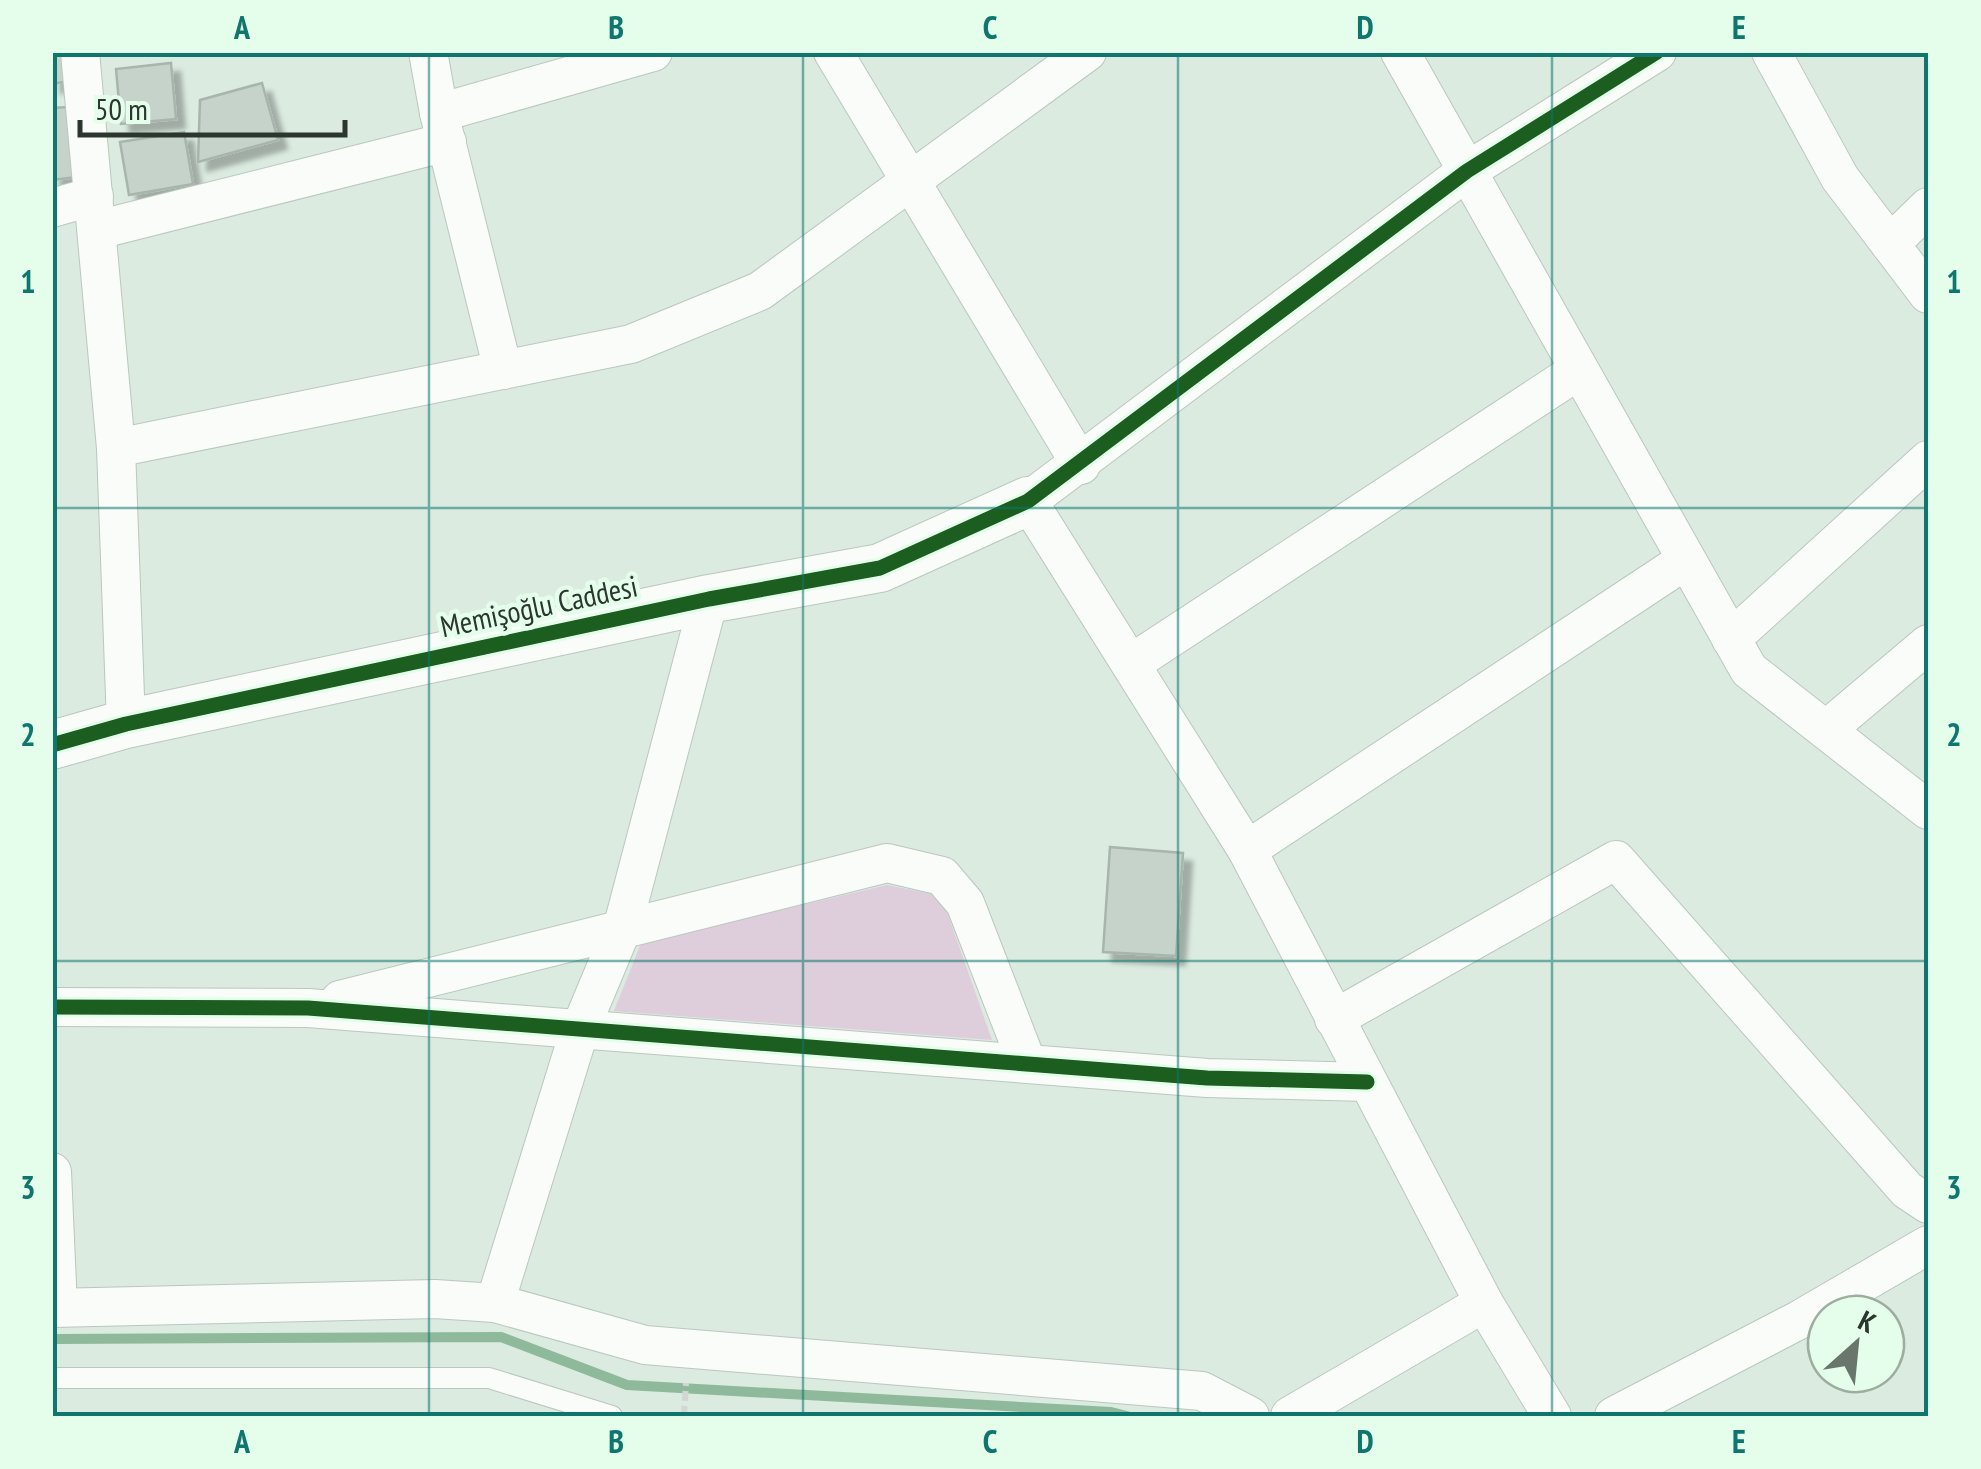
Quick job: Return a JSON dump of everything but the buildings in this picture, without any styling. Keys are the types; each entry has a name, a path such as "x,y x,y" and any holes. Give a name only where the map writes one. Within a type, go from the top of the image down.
{"street":[{"path":"80,52 116,448 126,724"},
{"path":"428,52 503,370"},
{"path":"52,208 95,213 443,128 653,52"},
{"path":"833,52 1081,465"},
{"path":"116,448 631,344 760,291 1087,52"},
{"path":"1400,52 1749,670 1928,810"},
{"path":"1552,1416 1484,1303 1247,850 1028,501 1081,465 1467,171 1657,52"},
{"path":"1771,52 1840,178 1928,294"},
{"path":"1890,244 1928,207"},
{"path":"1132,664 1580,370"},
{"path":"1731,640 1928,460"},
{"name":"Memişoğlu Caddesi","path":"52,745 126,724 709,599 880,568 1028,501"},
{"path":"1247,850 1686,560"},
{"path":"494,1303 579,1032 622,930 709,599"},
{"path":"1826,730 1928,644"},
{"path":"1334,1020 1616,860 1907,1190 1928,1204"},
{"path":"308,1008 887,863 942,876 966,903 1027,1063"},
{"path":"52,1007 308,1008 1208,1078 1367,1082"},
{"path":"52,1172 55,1308 435,1299 494,1303 645,1346 1202,1391 1250,1416"},
{"path":"1614,1416 1799,1320 1928,1246"},
{"path":"1290,1416 1484,1303"}],"lane":[{"path":"52,1378 489,1378 612,1416"}],"path":[{"path":"684,1416 685,1405"}],"shaded area":[{"path":"887,885 932,894 947,912 992,1040 614,1011 641,943"}],"waterway":[{"path":"52,1339 501,1337 627,1385 1111,1412 1127,1416"}],"cycle path":[{"path":"52,745 126,724 709,599 880,568 1028,501 1467,171 1657,52"},
{"path":"52,1007 308,1008 1207,1078 1367,1082"}]}
